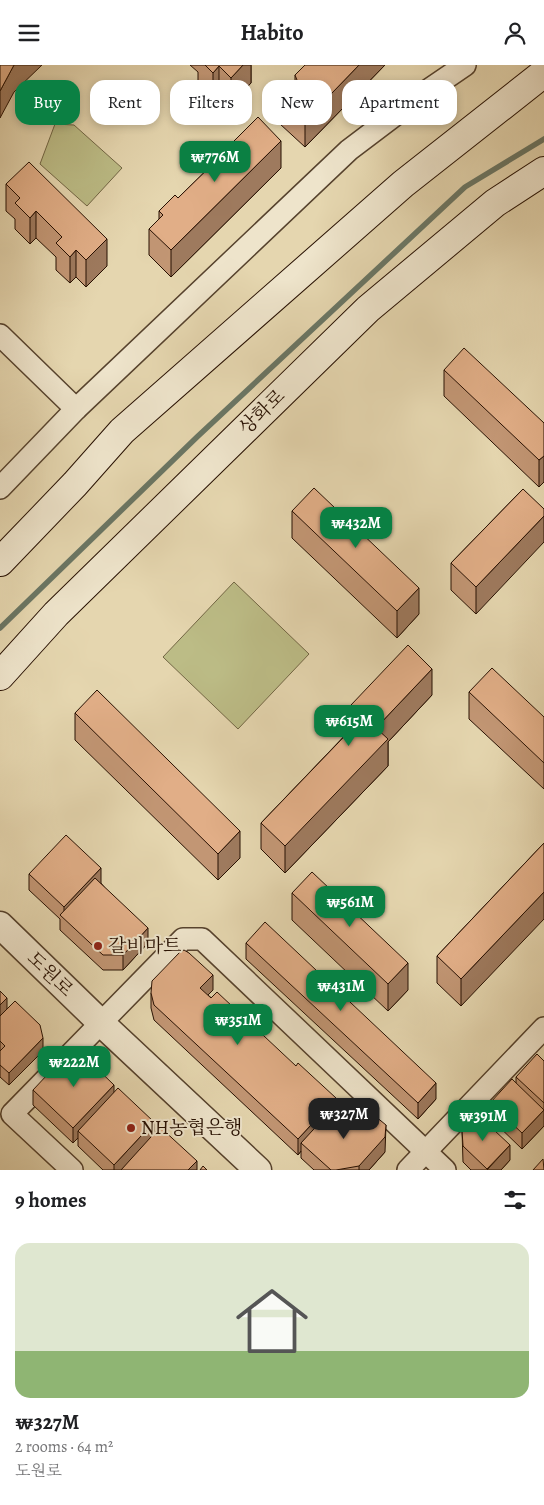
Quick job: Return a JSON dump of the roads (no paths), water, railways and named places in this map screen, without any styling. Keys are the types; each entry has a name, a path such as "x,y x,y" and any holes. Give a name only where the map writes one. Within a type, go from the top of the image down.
{"main road":[{"path":"0,562 75,484 122,431 403,183 544,73"},
{"name":"상화로","path":"0,676 56,614 368,309 495,203 544,171"}],"street":[{"path":"0,486 76,409 349,150 465,65"},
{"path":"0,335 76,409"},
{"name":"도원로","path":"0,925 101,1023 258,1170"},
{"path":"72,1170 12,1114 182,939 202,939 445,1170"},
{"path":"408,1170 544,1028"}],"waterway":[{"path":"0,628 197,437 465,187 544,139"}],"place":[{"name":"갈비마트","path":"98,946"},
{"name":"NH농협은행","path":"131,1128"}]}
